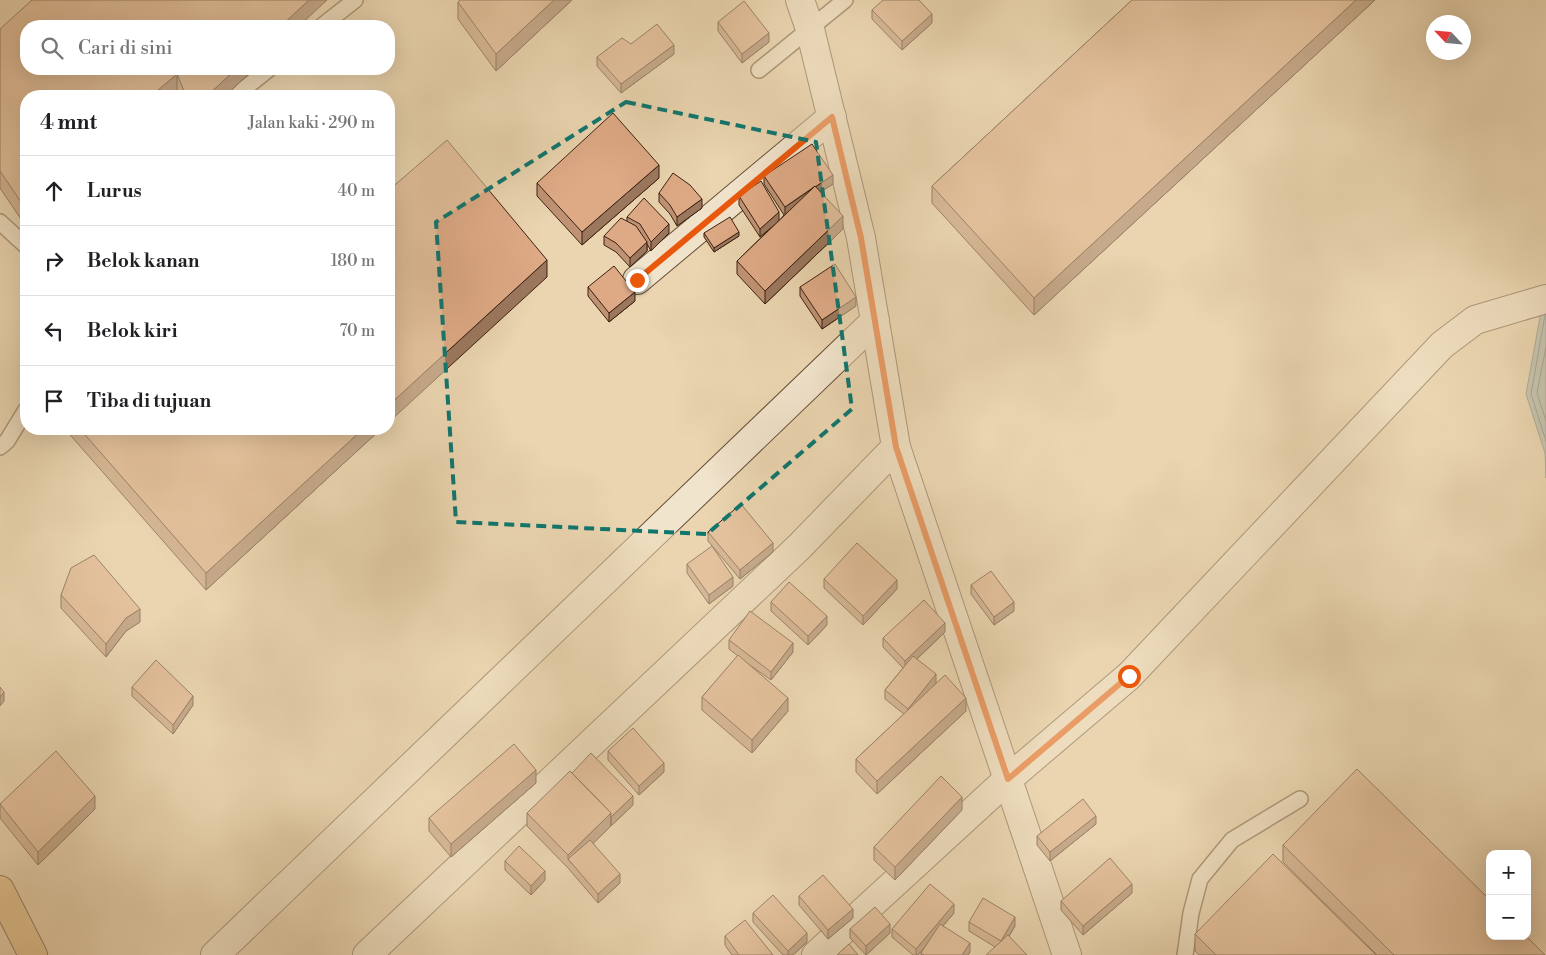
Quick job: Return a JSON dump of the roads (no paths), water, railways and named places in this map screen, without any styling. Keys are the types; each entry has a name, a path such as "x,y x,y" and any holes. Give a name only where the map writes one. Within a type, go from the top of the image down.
{"highway":[{"path":"0,890 33,955"}],"street":[{"path":"800,0 810,29 861,238 896,447 1008,779 1063,953"},
{"path":"637,280 832,117"},
{"path":"816,955 1008,779 1129,676 1442,345 1475,320 1546,299"},
{"path":"215,955 875,321"},
{"path":"367,955 799,548 896,447"}],"lane":[{"path":"330,20 355,0"},
{"path":"759,70 845,0"},
{"path":"243,90 261,75"},
{"path":"0,222 20,240"},
{"path":"0,447 7,441 20,420"},
{"path":"1186,955 1191,912 1200,879 1232,840 1300,799"}],"water":[{"path":"1546,284 1546,478 1545,453 1526,394"}]}
